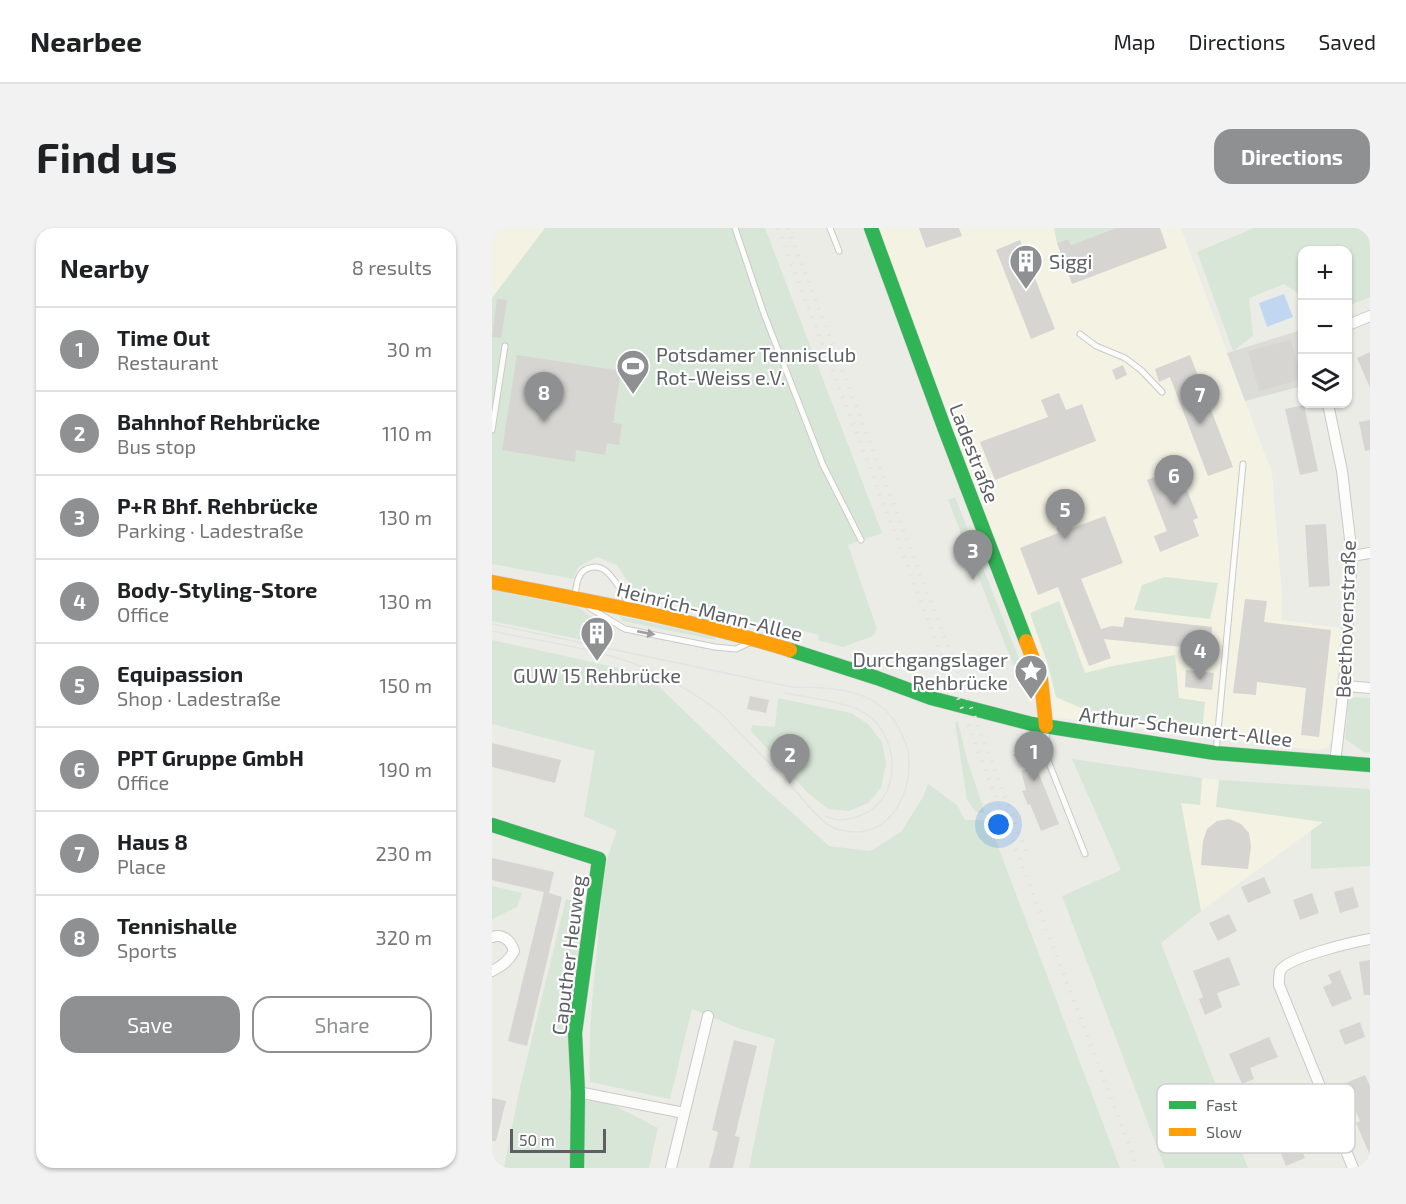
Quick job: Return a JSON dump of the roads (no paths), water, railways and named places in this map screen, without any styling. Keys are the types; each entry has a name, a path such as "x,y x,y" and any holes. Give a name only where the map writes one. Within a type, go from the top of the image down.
{"street":[{"name":"Ladestraße","path":"871,228 1041,680 1046,726"},
{"path":"1352,323 1370,316"},
{"name":"Beethovenstraße","path":"1329,408 1342,471 1352,556 1344,686 1335,763"},
{"path":"1352,556 1370,553"},
{"name":"Heinrich-Mann-Allee","path":"492,582 634,611 757,640 868,675 914,693 997,716"},
{"path":"1344,686 1370,688"},
{"name":"Arthur-Scheunert-Allee","path":"997,716 1215,753 1370,765"},
{"name":"Caputher Heuweg","path":"492,825 599,859 575,1033 578,1092 577,1168"},
{"path":"492,937 503,937 512,943 514,951 502,966 492,971"},
{"path":"1319,1084 1279,986 1280,971 1287,965 1313,953 1370,939"},
{"path":"671,1168 708,1016"},
{"path":"578,1092 684,1113"},
{"path":"1347,1153 1353,1168"}],"lane":[{"path":"735,228 764,314 823,465 861,540"},
{"path":"830,228 839,251"},
{"path":"1080,334 1096,346 1125,358 1162,392"},
{"path":"492,430 505,346"},
{"path":"1215,753 1243,464"},
{"path":"634,611 609,574 601,568 590,568 583,572 578,580 574,599 625,629 736,649 757,640"},
{"path":"1046,726 1047,758 1085,854"}],"water":[{"path":"1284,294 1293,317 1267,327 1259,303"}],"tram line":[{"path":"492,624 792,687 838,689 867,698 890,715 901,732 909,759 906,789 892,814 883,823 870,830 856,832 840,830 826,823 814,812 721,713 681,687 643,667 602,653 492,631"},
{"path":"785,693 831,701 857,709 872,719 883,732 890,748 892,765 890,782 884,797 872,809 856,817 837,820 825,816"}],"railway":[{"path":"778,228 1138,1168"},
{"path":"788,228 1027,854"}],"place":[{"name":"Siggi","path":"1026,290"},
{"name":"Potsdamer Tennisclub Rot-Weiss e.V.","path":"633,395"},
{"name":"Tennishalle","path":"544,422"},
{"name":"Haus 8","path":"1200,424"},
{"name":"PPT Gruppe GmbH","path":"1174,505"},
{"name":"Equipassion","path":"1065,539"},
{"name":"P+R Bhf. Rehbrücke","path":"973,580"},
{"name":"GUW 15 Rehbrücke","path":"597,662"},
{"name":"Body-Styling-Store","path":"1200,680"},
{"name":"Durchgangslager Rehbrücke","path":"1031,700"},
{"name":"Time Out","path":"1034,781"},
{"name":"Bahnhof Rehbrücke","path":"790,784"}]}
